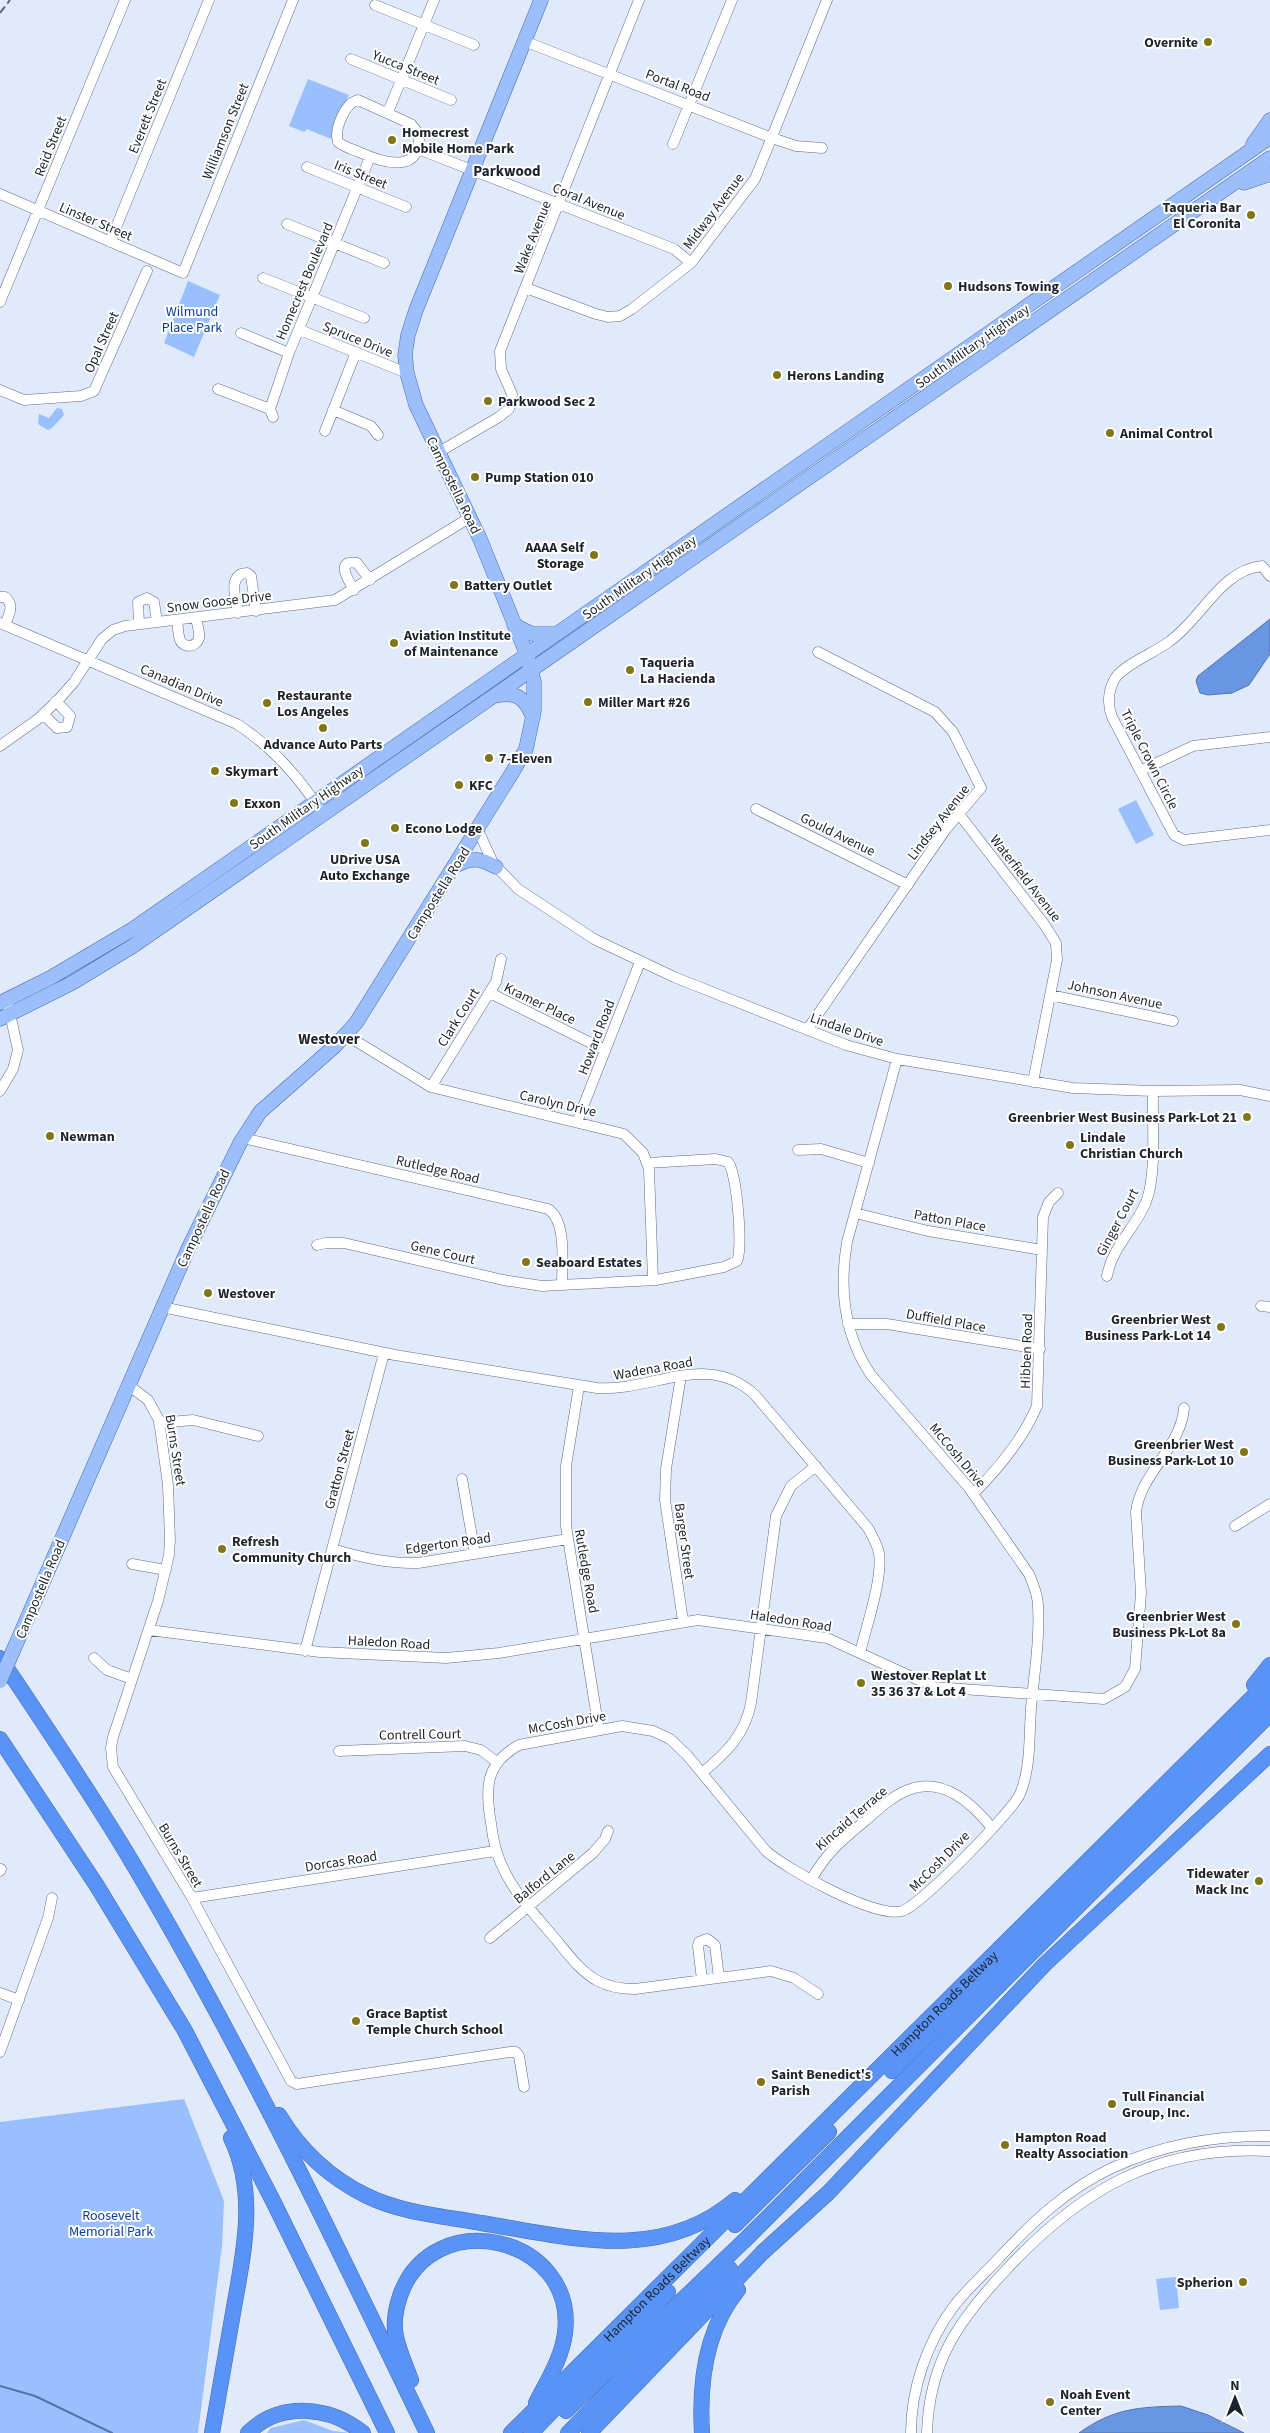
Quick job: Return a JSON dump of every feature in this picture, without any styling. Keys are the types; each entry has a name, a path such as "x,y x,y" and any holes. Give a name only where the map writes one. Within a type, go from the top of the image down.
{"highway":[{"path":"7,1654 109,1825 215,2010 283,2122 315,2161 331,2176 350,2187 390,2205 414,2211 599,2242 635,2241 656,2238 687,2228 718,2213 745,2191 808,2128 877,2072"},
{"path":"1210,1740 1270,1665"},
{"name":"Hampton Roads Beltway","path":"511,2433 1270,1680"},
{"path":"531,2433 696,2263 1022,1945 1270,1698"},
{"path":"544,2433 748,2238 1270,1714"},
{"name":"Hampton Roads Beltway","path":"568,2433 666,2336 975,2013 1270,1721"},
{"path":"0,1739 97,1886 185,2032 237,2130 387,2433"},
{"path":"1244,1777 1270,1749"},
{"path":"589,2433 753,2262 828,2193 1045,1964 1270,1754"},
{"path":"152,1980 234,2146 245,2183 247,2215 245,2244 212,2433"},
{"path":"215,2010 303,2179 428,2433"},
{"path":"428,2433 396,2337 396,2316 402,2290 414,2271 434,2254 463,2241 497,2241 521,2250 542,2266 558,2290 566,2322 563,2344 557,2362 531,2414"},
{"path":"702,2433 701,2394 711,2339 718,2320 730,2300 750,2276 753,2262"},
{"path":"248,2433 273,2417 293,2411 306,2410 333,2415 345,2420 363,2433"}],"main road":[{"name":"Campostella Road","path":"0,1681 7,1654 162,1307 210,1202 243,1138 260,1112 346,1035 366,1009 478,830 526,748 533,718 535,694 532,670 469,518 416,405 407,373 406,355 408,335 541,0"},
{"path":"1243,156 1270,120"},
{"name":"South Military Highway","path":"3,1002 103,948 1270,137"},
{"name":"South Military Highway","path":"4,1017 106,963 1270,158"},
{"path":"1199,208 1253,179 1270,174"},
{"path":"514,625 532,634 558,633"},
{"path":"493,696 510,693 520,696 528,705 533,718"},
{"path":"455,866 474,858 484,860 496,867"}],"street":[{"name":"Reid Street","path":"0,302 125,0"},
{"name":"Everett Street","path":"110,242 209,0"},
{"name":"Williamson Street","path":"182,273 293,0"},
{"path":"388,112 434,0"},
{"name":"Wake Avenue","path":"439,452 500,417 509,409 512,394 501,369 500,355 639,0"},
{"path":"673,144 732,0"},
{"name":"Midway Avenue","path":"526,288 596,314 608,317 620,316 632,309 691,263 755,179 826,0"},
{"path":"375,5 474,45"},
{"name":"Portal Road","path":"524,41 690,104 772,138 796,146 822,148"},
{"name":"Yucca Street","path":"351,59 451,100"},
{"path":"354,101 363,102 411,124 419,134 418,149 408,161 390,163 343,146 338,142 338,130 347,108 354,101"},
{"name":"Coral Avenue","path":"418,149 674,249 691,263"},
{"name":"Homecrest Boulevard","path":"218,389 271,413 290,353 370,157"},
{"name":"Iris Street","path":"307,167 406,207"},
{"name":"Linster Street","path":"0,194 182,273"},
{"path":"286,224 384,263"},
{"name":"Opal Street","path":"0,390 24,400 82,396 94,391 148,271"},
{"path":"263,278 364,318"},
{"name":"Spruce Drive","path":"300,330 407,373"},
{"path":"241,333 290,353"},
{"path":"325,431 356,352"},
{"path":"333,410 371,426 378,435"},
{"name":"Snow Goose Drive","path":"0,746 43,714 56,701 74,682 102,639 113,630 139,624 335,600 469,518"},
{"path":"354,590 344,575 346,564 351,562 357,563 370,580"},
{"name":"Triple Crown Circle","path":"1270,576 1266,563 1245,569 1222,586 1177,636 1117,676 1109,695 1109,708 1140,772 1174,835 1184,840 1270,830"},
{"path":"238,613 234,581 242,573 247,573 251,576 256,611"},
{"path":"0,597 5,597 11,601 12,606 2,624"},
{"path":"139,624 138,602 147,598 154,602 157,622"},
{"path":"177,620 181,641 184,645 190,646 196,644 199,638 196,618"},
{"name":"Canadian Drive","path":"2,624 237,724 265,744 286,764 323,814"},
{"name":"Lindsey Avenue","path":"807,1030 959,814 980,791 981,784 945,722 929,708 818,652"},
{"path":"43,714 57,728 67,727 70,716 56,701"},
{"path":"1140,772 1193,746 1270,737"},
{"name":"Gould Avenue","path":"756,809 908,885"},
{"name":"Waterfield Avenue","path":"959,814 1044,924 1056,943 1057,960 1033,1082"},
{"name":"Lindale Drive","path":"478,830 489,857 496,867 518,889 544,908 594,939 640,962 846,1045 897,1059 1092,1090 1240,1090 1270,1096"},
{"name":"Clark Court","path":"431,1087 490,993 500,973 501,959"},
{"name":"Howard Road","path":"577,1122 640,962"},
{"name":"Kramer Place","path":"490,993 605,1050"},
{"name":"Johnson Avenue","path":"1050,994 1173,1021"},
{"path":"0,1091 18,1055 18,1044 4,1017 3,1002"},
{"name":"Carolyn Drive","path":"346,1035 431,1087 624,1134 641,1150 647,1162 650,1175 654,1280"},
{"name":"McCosh Drive","path":"818,1994 794,1978 776,1972 628,1989 600,1982 574,1961 529,1907 506,1875 496,1851 487,1795 488,1782 498,1763 509,1750 524,1743 622,1726 654,1731 676,1745 702,1773 766,1850 786,1867 876,1910 888,1912 902,1911 919,1900 992,1828 1017,1800 1025,1781 1038,1617 1037,1595 1029,1574 973,1494 871,1375 857,1352 848,1324 843,1273 847,1242 897,1059"},
{"name":"Ginger Court","path":"1107,1276 1112,1255 1143,1208 1150,1186 1153,1091"},
{"name":"Rutledge Road","path":"243,1138 548,1209 556,1215 560,1226 562,1285"},
{"path":"798,1150 821,1148 868,1163"},
{"name":"Gene Court","path":"317,1245 344,1243 526,1285 654,1280 728,1266 737,1261 739,1245 733,1172 728,1162 716,1159 647,1162"},
{"name":"Hibben Road","path":"973,1494 998,1468 1032,1418 1038,1398 1042,1250 1046,1209 1058,1193"},
{"name":"Patton Place","path":"855,1212 928,1231 1042,1250"},
{"name":"Wadena Road","path":"162,1307 384,1353 579,1386 618,1388 682,1376 715,1374 728,1377 746,1387 816,1466 868,1528 875,1540 879,1571 860,1653"},
{"name":"Duffield Place","path":"848,1324 887,1324 1040,1349"},
{"name":"Gratton Street","path":"305,1651 384,1353"},
{"name":"Barger Street","path":"682,1376 666,1468 665,1500 666,1518 683,1621"},
{"name":"Burns Street","path":"128,1385 148,1400 155,1410 159,1423 170,1519 166,1570 149,1630 113,1737 111,1748 113,1767 192,1898 293,2083 356,2076 516,2052 519,2056 524,2087"},
{"name":"Rutledge Road","path":"579,1386 566,1466 564,1497 568,1539 600,1730"},
{"name":"Haledon Road","path":"149,1630 305,1651 446,1658 499,1653 698,1620 822,1637 934,1687 1104,1699 1121,1690 1133,1675 1136,1664 1142,1593 1136,1512 1138,1500 1144,1483 1178,1433 1184,1408"},
{"path":"159,1423 193,1420 258,1436"},
{"path":"702,1773 730,1748 746,1722 751,1703 779,1508 791,1486 816,1466"},
{"path":"462,1479 475,1554"},
{"path":"1235,1526 1270,1504"},
{"name":"Edgerton Road","path":"332,1549 400,1564 568,1539"},
{"path":"132,1564 166,1570"},
{"path":"94,1658 107,1670 132,1679"},
{"name":"Contrell Court","path":"339,1751 465,1746 481,1750 498,1763"},
{"name":"Kincaid Terrace","path":"812,1880 829,1852 892,1799 908,1790 931,1786 953,1792 971,1805 992,1828"},
{"name":"Balford Lane","path":"490,1938 593,1853 605,1839 608,1831"},
{"name":"Dorcas Road","path":"192,1898 496,1851"},
{"path":"0,2052 48,1918 52,1898"},
{"path":"702,1980 698,1946 699,1942 707,1939 715,1945 719,1978"},
{"path":"0,1993 19,2000"},
{"path":"911,2433 913,2400 920,2376 940,2329 959,2301 1026,2227 1043,2213 1112,2168 1179,2144 1234,2137 1270,2136"},
{"path":"926,2433 928,2407 937,2370 950,2340 982,2295 1038,2235 1094,2192 1121,2178 1163,2163 1220,2152 1270,2152"}],"green space":[{"path":"308,79 349,95 331,139 307,129 304,132 289,126"},
{"name":"Wilmund Place Park","path":"188,281 220,295 194,357 164,343"},
{"path":"57,408 62,409 64,415 53,427 48,430 38,424 39,414 49,418"},
{"path":"1136,800 1154,835 1136,844 1118,809"},
{"name":"Roosevelt Memorial Park","path":"184,2099 224,2201 222,2246 198,2433 0,2433 0,2122"},
{"path":"1176,2277 1179,2308 1160,2310 1156,2279"},
{"path":"304,2420 333,2431 352,2433 267,2433 271,2428"}],"shaded area":[{"path":"1270,619 1270,654 1249,685 1232,693 1208,695 1200,693 1196,681 1198,676"},
{"path":"1181,2406 1208,2415 1244,2433 1079,2433 1104,2418 1127,2410"}],"waterway":[{"path":"0,2386 35,2396 112,2433"}],"railway":[{"path":"0,13 10,0"}],"place":[{"name":"Overnite","path":"1208,42"},
{"name":"Homecrest Mobile Home Park","path":"392,140"},
{"name":"Taqueria Bar El Coronita","path":"1251,215"},
{"name":"Hudsons Towing","path":"948,286"},
{"name":"Herons Landing","path":"777,375"},
{"name":"Parkwood Sec 2","path":"488,401"},
{"name":"Animal Control","path":"1110,433"},
{"name":"Pump Station 010","path":"475,477"},
{"name":"AAAA Self Storage","path":"594,555"},
{"name":"Battery Outlet","path":"454,585"},
{"name":"Aviation Institute of Maintenance","path":"394,643"},
{"name":"Taqueria La Hacienda","path":"630,670"},
{"name":"Miller Mart #26","path":"588,702"},
{"name":"Restaurante Los Angeles","path":"267,703"},
{"name":"Advance Auto Parts","path":"323,728"},
{"name":"7-Eleven","path":"489,758"},
{"name":"Skymart","path":"215,771"},
{"name":"KFC","path":"459,785"},
{"name":"Exxon","path":"234,803"},
{"name":"Econo Lodge","path":"395,828"},
{"name":"UDrive USA Auto Exchange","path":"365,843"},
{"name":"Greenbrier West Business Park-Lot 21","path":"1247,1117"},
{"name":"Newman","path":"50,1136"},
{"name":"Lindale Christian Church","path":"1070,1145"},
{"name":"Seaboard Estates","path":"526,1262"},
{"name":"Westover","path":"208,1293"},
{"name":"Greenbrier West Business Park-Lot 14","path":"1221,1327"},
{"name":"Greenbrier West Business Park-Lot 10","path":"1244,1452"},
{"name":"Refresh Community Church","path":"222,1549"},
{"name":"Greenbrier West Business Pk-Lot 8a","path":"1236,1624"},
{"name":"Westover Replat Lt 35 36 37 & Lot 4","path":"861,1683"},
{"name":"Tidewater Mack Inc","path":"1259,1881"},
{"name":"Grace Baptist Temple Church School","path":"356,2021"},
{"name":"Saint Benedict's Parish","path":"761,2082"},
{"name":"Tull Financial Group, Inc.","path":"1112,2104"},
{"name":"Hampton Road Realty Association","path":"1005,2145"},
{"name":"Spherion","path":"1243,2282"},
{"name":"Noah Event Center","path":"1050,2402"}],"district":[{"name":"Parkwood","path":"507,171"},
{"name":"Westover","path":"329,1039"}]}
